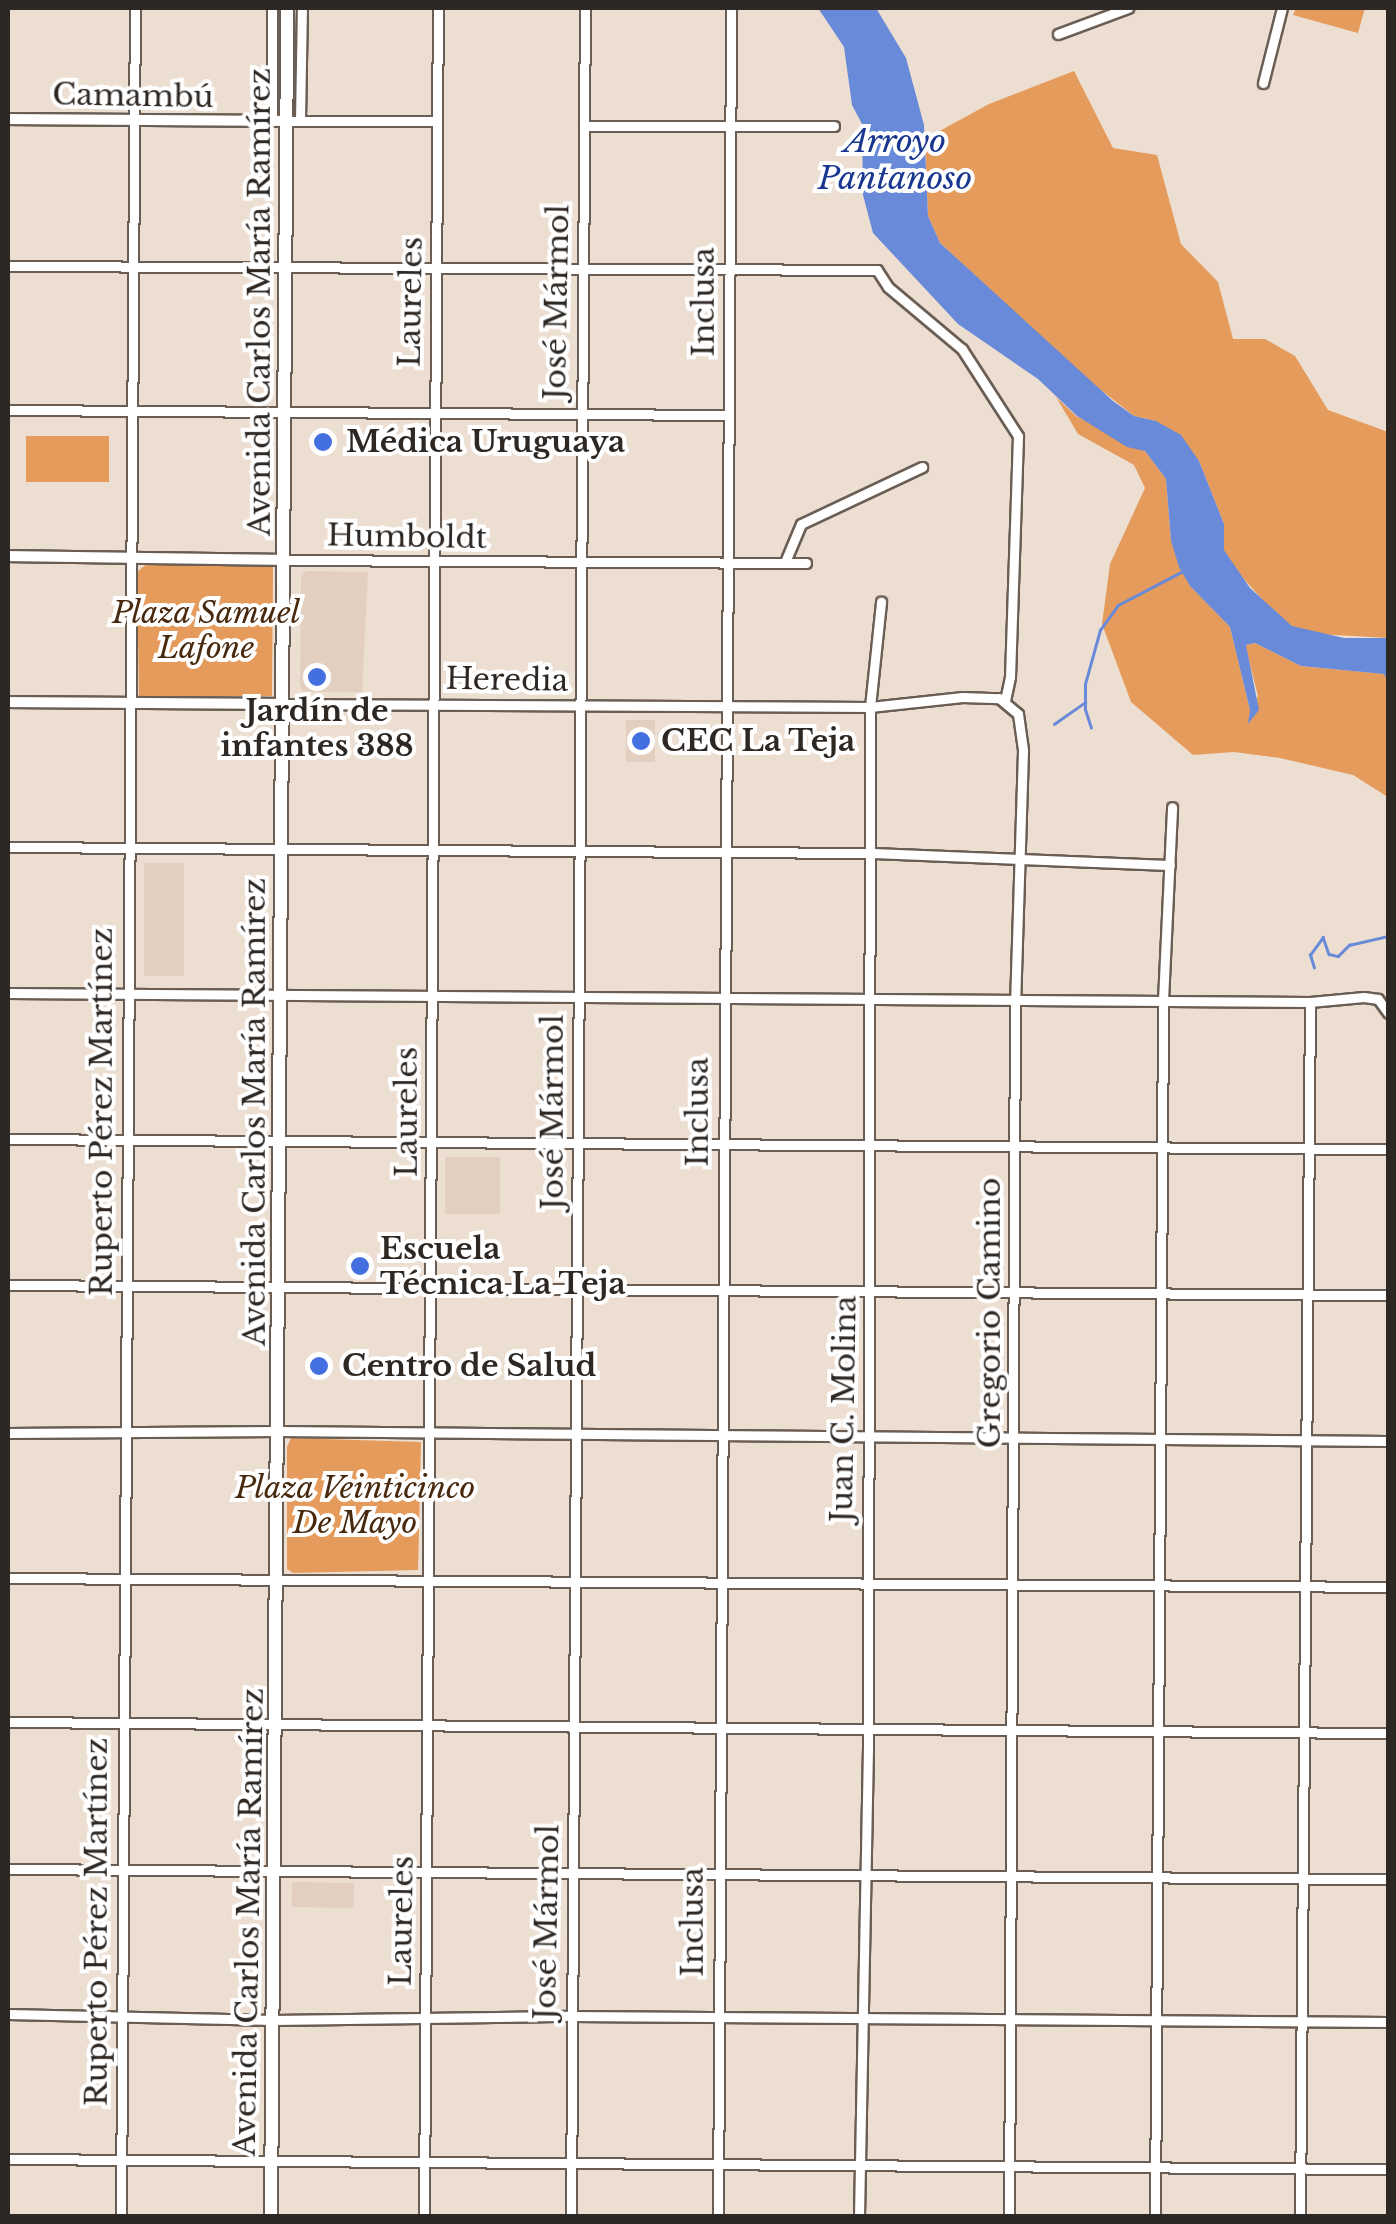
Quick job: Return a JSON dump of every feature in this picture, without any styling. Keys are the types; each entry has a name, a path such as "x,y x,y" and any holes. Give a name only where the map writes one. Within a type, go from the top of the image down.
{"main road":[{"name":"Avenida Carlos María Ramírez","path":"271,2216 286,8"}],"street":[{"name":"Ruperto Pérez Martínez","path":"122,2216 135,8"},
{"name":"Avenida Carlos María Ramírez","path":"272,8 286,121"},
{"name":"Avenida Carlos María Ramírez","path":"286,121 302,8"},
{"name":"Laureles","path":"424,2216 432,1432 438,8"},
{"name":"José Mármol","path":"570,2216 585,8"},
{"name":"Inclusa","path":"718,2216 731,8"},
{"path":"1058,34 1128,8"},
{"path":"1263,82 1282,8"},
{"name":"Camambú","path":"8,119 133,123 438,121"},
{"path":"584,126 834,126"},
{"path":"8,266 729,272"},
{"name":"Gregorio Camino","path":"729,272 877,270 888,287 962,348 1018,436 1010,677 1005,701 1020,718 1023,752 1016,1000 1009,2216"},
{"path":"8,410 728,415"},
{"path":"785,562 800,524 922,467"},
{"name":"Humboldt","path":"8,556 434,563 806,563"},
{"name":"Juan C. Molina","path":"859,2216 871,1291 870,707 881,602"},
{"name":"Heredia","path":"8,702 870,707 938,698 1005,701"},
{"path":"1155,2216 1163,1000 1172,807"},
{"path":"8,847 871,852 1170,865"},
{"path":"8,992 282,991 433,996 1310,1002 1372,997 1388,1013"},
{"path":"1300,2216 1310,1002"},
{"path":"8,1139 870,1142 1388,1149"},
{"path":"8,1285 1388,1295"},
{"path":"8,1432 278,1430 1388,1441"},
{"path":"8,1578 1388,1586"},
{"path":"8,1722 1388,1732"},
{"path":"8,1869 1388,1878"},
{"path":"8,2014 273,2020 571,2016 1388,2022"},
{"path":"8,2159 1388,2169"}],"shaded area":[{"path":"306,571 368,572 362,692 305,692 300,687 301,577"},
{"name":"CEC La Teja","path":"626,720 655,720 655,762 626,762"},
{"path":"144,863 184,863 184,976 144,976"},
{"path":"445,1157 500,1157 500,1214 445,1214"},
{"path":"292,1882 354,1883 354,1908 292,1907"}],"green space":[{"path":"1296,8 1365,8 1358,33 1293,15"},
{"path":"1074,71 1113,148 1157,155 1181,244 1218,282 1233,339 1265,339 1295,356 1328,410 1388,432 1388,638 1318,634 1292,626 1271,609 1232,566 1224,550 1224,524 1199,461 1156,421 1134,416 1087,379 940,243 928,216 925,139 989,104"},
{"path":"1056,397 1076,416 1145,451 1166,479 1171,541 1190,586 1230,627 1250,710 1258,696 1245,645 1255,643 1301,666 1385,674 1388,797 1353,775 1280,758 1234,752 1193,755 1131,702 1102,624 1110,564 1145,488 1134,465 1078,434"},
{"path":"26,436 109,436 109,482 26,482"},
{"name":"Plaza Samuel Lafone","path":"148,563 273,567 272,696 139,696 137,572"},
{"name":"Plaza Veinticinco De Mayo","path":"291,1438 421,1442 418,1570 293,1573 287,1569 287,1447"}],"water":[{"name":"Arroyo Pantanoso","path":"818,8 876,8 906,58 924,125 928,216 940,243 1113,401 1134,416 1156,421 1181,435 1199,461 1224,524 1224,550 1250,588 1292,626 1344,638 1388,638 1388,682 1384,674 1301,666 1255,643 1246,645 1259,710 1248,724 1250,710 1230,627 1190,586 1179,567 1171,541 1166,479 1145,451 1127,447 1077,416 1038,379 958,324 873,233 863,195 862,124 852,105 844,47"}],"waterway":[{"path":"1091,728 1085,709 1085,684 1100,630 1118,605 1181,572"},
{"path":"1054,724 1085,702"},
{"path":"1314,968 1310,955 1323,937 1329,954 1338,956 1349,945 1388,936"}],"place":[{"name":"Médica Uruguaya","path":"323,442"},
{"name":"Jardín de infantes 388","path":"317,677"},
{"name":"CEC La Teja","path":"641,741"},
{"name":"Escuela Técnica La Teja","path":"360,1266"},
{"name":"Centro de Salud","path":"319,1366"}]}
